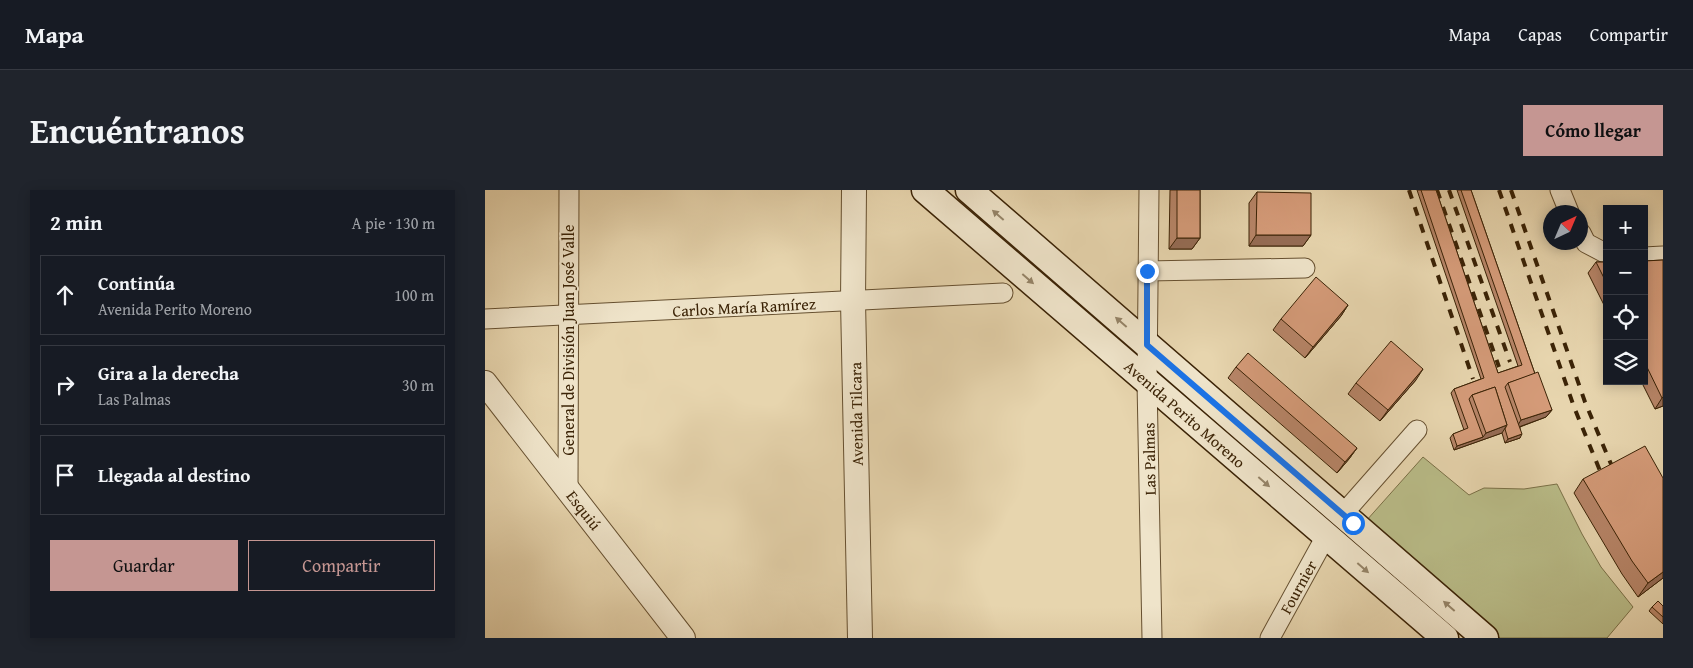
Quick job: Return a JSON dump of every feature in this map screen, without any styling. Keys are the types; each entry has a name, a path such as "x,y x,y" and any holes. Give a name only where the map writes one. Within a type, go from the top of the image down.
{"main road":[{"name":"Avenida Perito Moreno","path":"925,190 1445,638"},
{"name":"Avenida Perito Moreno","path":"969,190 1485,638"}],"street":[{"name":"General de División Juan José Valle","path":"568,489 569,190"},
{"name":"Avenida Tilcara","path":"853,190 853,301 860,638"},
{"name":"Las Palmas","path":"1149,190 1147,382 1152,638"},
{"path":"1560,190 1566,205"},
{"path":"1588,241 1603,251"},
{"path":"1648,257 1663,256"},
{"path":"1147,271 1305,268"},
{"name":"Carlos María Ramírez","path":"485,319 1003,293"},
{"name":"Esquiú","path":"485,383 683,638"},
{"path":"1343,514 1417,430"},
{"name":"Fournier","path":"1270,638 1326,536"}],"green space":[{"path":"1423,457 1469,495 1484,488 1524,489 1557,484 1601,567 1633,607 1607,638 1500,638 1366,521"}],"building":[{"path":"1177,190 1200,190 1200,238 1177,238"},
{"path":"1421,190 1436,190 1498,373 1522,365 1461,190 1471,190 1535,374 1508,383 1505,387 1522,434 1508,439 1505,429 1507,425 1495,387 1472,395 1469,399 1483,437 1457,446 1453,434 1468,428 1454,389 1484,378"},
{"path":"1257,192 1311,193 1311,235 1256,235"},
{"path":"1663,260 1662,398 1648,369 1648,261"},
{"path":"1596,262 1603,262 1603,276"},
{"path":"1316,277 1348,305 1313,347 1281,319"},
{"path":"1391,341 1423,369 1388,410 1356,383"},
{"path":"1248,353 1357,448 1345,462 1236,367"},
{"path":"1538,372 1552,410 1521,420 1508,383"},
{"path":"1495,387 1507,425 1486,433 1472,395"},
{"path":"1645,446 1663,478 1663,572 1648,583 1632,561 1583,479"},
{"path":"1658,601 1663,606 1663,617 1652,607"}],"railway":[{"path":"1409,190 1473,379"},
{"path":"1437,190 1499,367"},
{"path":"1449,190 1510,362"},
{"path":"1499,190 1574,407 1605,483"},
{"path":"1511,190 1585,402 1616,476"}],"route":[{"path":"1147,271 1147,345 1353,523"}]}
